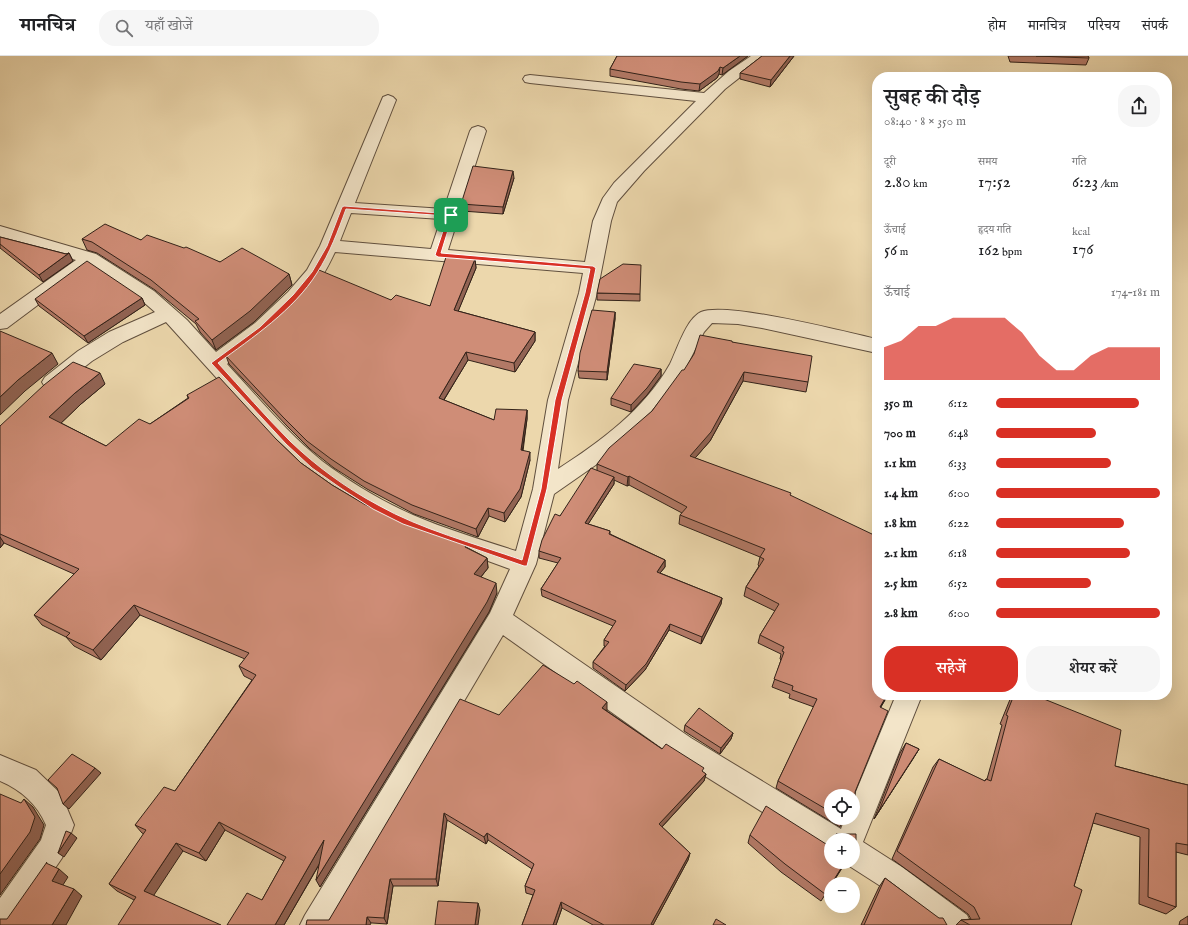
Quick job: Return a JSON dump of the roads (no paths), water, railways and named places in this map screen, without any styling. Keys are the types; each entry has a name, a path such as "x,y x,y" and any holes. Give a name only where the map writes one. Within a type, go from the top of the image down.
{"street":[{"path":"316,925 499,619 524,564 544,489 558,400 588,293 602,221 609,202 620,187 673,132 734,74 760,56"},
{"path":"530,80 703,103"},
{"path":"214,363 262,328 295,296 314,273 329,246 388,100"},
{"path":"438,255 478,131"},
{"path":"344,207 451,215"},
{"path":"0,231 90,258 147,295 180,325 288,443 314,466 344,488 376,507 406,522 524,564"},
{"path":"329,246 593,268"},
{"path":"0,323 90,258"},
{"path":"40,393 85,356 116,337 168,314"},
{"path":"544,489 596,456 625,431 654,401 677,367 701,321 709,316 748,319 872,345"},
{"path":"499,619 682,747 824,834"},
{"path":"853,833 907,700"},
{"path":"0,768 26,779 51,803 60,825 52,848 0,923"},
{"path":"860,856 892,877 957,925"}]}
